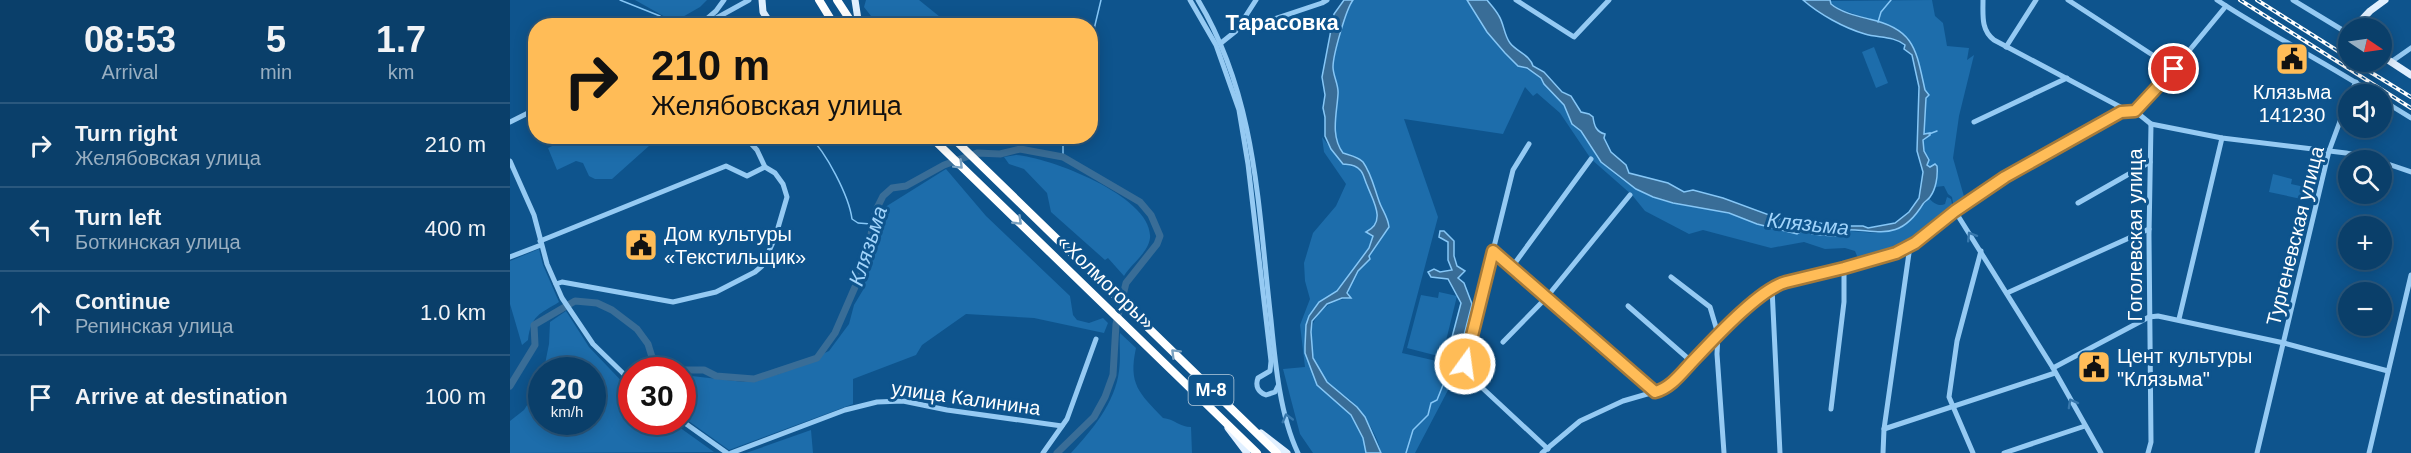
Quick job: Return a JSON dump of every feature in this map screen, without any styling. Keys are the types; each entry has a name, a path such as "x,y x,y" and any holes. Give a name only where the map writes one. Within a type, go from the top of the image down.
{"highway":[{"path":"819,0 830,18"},
{"path":"837,0 849,18"},
{"name":"«Холмогоры»","path":"938,144 1257,453"},
{"name":"«Холмогоры»","path":"959,144 1277,453"}],"main road":[{"path":"762,0 763,12 767,18"},
{"path":"855,0 856,18"},
{"path":"2363,18 2385,0"},
{"path":"2392,63 2411,75"},
{"path":"1235,414 1287,453"},
{"path":"1219,416 1247,453"}],"street":[{"path":"709,18 723,0"},
{"path":"715,18 749,0"},
{"path":"1190,0 1216,45 1241,118 1271,368 1257,381 1259,392 1266,395 1273,394 1277,389 1278,381 1273,375 1266,374"},
{"path":"1198,0 1221,43 1247,122 1278,381 1298,453"},
{"path":"1221,43 1240,25 1256,0"},
{"path":"1240,25 1252,26 1327,0"},
{"path":"1520,1 1574,37 1609,0"},
{"path":"1983,0 1984,25 1987,35 2126,110 2135,111 2151,124 2222,138 2338,152"},
{"path":"2006,47 2036,0"},
{"path":"2068,0 2174,69"},
{"path":"2217,0 2285,43 2358,84"},
{"path":"2293,0 2338,27"},
{"path":"2135,111 2174,69 2226,6"},
{"path":"2392,61 2411,48"},
{"path":"1974,122 2067,78"},
{"path":"2392,106 2411,118"},
{"path":"1529,144 1513,170 1465,364 1477,383 1545,451 1580,421 1623,401 1655,392 1671,384 1718,334 1772,288 1786,282 1896,253 1910,246 1955,211 2017,169 2126,110"},
{"path":"510,122 528,113"},
{"name":"Гоголевская улица","path":"2148,453 2151,442 2149,229 2151,124"},
{"name":"Тургеневская улица","path":"2257,453 2329,151 2338,127"},
{"path":"2179,319 2222,138"},
{"path":"556,284 562,282 673,302 716,292 741,281 762,266 776,238 787,197 783,184 775,173 765,167 751,144"},
{"path":"1512,267 1591,159"},
{"path":"510,161 534,215 541,243 562,298 593,344 618,368"},
{"path":"2078,203 2150,162"},
{"path":"2392,165 2411,172"},
{"path":"510,257 726,166 747,176 765,167"},
{"path":"1503,342 1546,297 1630,195"},
{"path":"1955,211 2007,293 2102,453"},
{"path":"2007,293 2149,229"},
{"path":"1883,453 1884,429 1910,246"},
{"path":"1493,251 1655,392"},
{"path":"1973,453 1948,398 1957,341 1981,251"},
{"path":"1831,409 1844,302 1844,268"},
{"path":"2369,453 2411,275"},
{"path":"1671,277 1710,307 1718,334 1717,354 1724,453"},
{"path":"1772,288 1780,453"},
{"path":"1628,306 1692,362"},
{"path":"1884,429 2054,371 2150,317 2162,316 2179,319 2284,343 2388,371"},
{"path":"1043,453 1062,426 1096,339"},
{"name":"улица Калинина","path":"729,453 845,410 877,402 903,400 947,410 1062,426"},
{"path":"2004,453 2085,426"},
{"path":"696,431 729,453"}],"shaded area":[{"path":"635,0 707,0 681,18 667,18"},
{"path":"866,0 919,0 941,18 873,18 864,7"},
{"path":"1353,0 1467,0 1500,48 1517,64 1538,75 1559,99 1601,162 1631,186 1660,200 1730,214 1787,231 1805,229 1812,234 1824,234 1837,230 1876,233 1895,230 1901,228 1915,216 1929,198 1941,205 1945,204 1947,197 1951,199 1952,204 1958,206 1899,248 1873,258 1859,261 1855,251 1845,248 1825,249 1804,242 1771,248 1703,230 1689,234 1645,211 1632,195 1591,159 1560,113 1537,93 1533,96 1525,87 1503,134 1404,119 1438,217 1402,353 1458,366 1457,373 1415,453 1381,453 1372,429 1358,408 1331,387 1322,376 1311,344 1312,328 1316,317 1332,303 1350,299 1349,288 1354,277 1370,259 1369,256 1389,227 1363,163 1352,155 1343,153 1335,132 1338,91 1333,70 1334,61 1337,43"},
{"path":"1932,0 1935,16 1943,23 1947,46 1969,48 1967,60 1974,55 1959,116 1953,158 1965,200 1959,205 1953,203 1952,197 1944,186 1935,187 1938,173 1927,165 1929,160 1924,151 1923,140 1927,137 1924,135 1925,90 1907,38 1891,27 1837,8 1829,1"},
{"path":"1874,47 1888,83 1876,88 1862,52"},
{"path":"1322,137 1343,164 1358,168 1366,181 1378,217 1372,229 1372,242 1369,248 1334,295 1319,302 1306,325 1305,353 1335,399 1348,410 1356,422 1366,453 1313,453 1300,434 1283,369 1305,367 1300,325 1310,299 1305,281 1304,263 1313,233 1336,206 1346,184 1324,152"},
{"path":"556,144 651,144 612,179 595,179 589,176 583,163 576,161 557,170 548,148"},
{"path":"1016,155 1031,157 1074,171 1118,194 1135,208 1147,223 1150,238 1143,253 1124,276 1108,258 1105,260 1051,212 1047,193 1024,169 1009,164 1004,157"},
{"path":"946,169 986,216 1070,296 1073,315 1077,320 1089,323 1103,318 1108,323 1104,333 1034,318 966,314 922,345 916,355 853,379 853,404 729,450 696,426 696,376 744,382 779,374 829,351 849,324 854,305 863,290 879,234 876,227 882,209"},
{"path":"2273,174 2292,179 2291,184 2309,188 2306,200 2269,192"},
{"path":"539,249 543,265 559,302 534,320 528,340 522,345 510,304 510,261"},
{"path":"1439,292 1457,296 1442,357 1407,348 1421,295 1438,298"},
{"path":"566,311 589,347 599,357 546,357 550,322"},
{"path":"1120,333 1136,348 1133,371 1138,387 1148,402 1163,418 1191,427 1192,453 1071,453 1094,425 1113,394 1119,371"},
{"path":"606,365 618,377 618,435 690,435 714,452 510,453 510,421 524,410 528,404 528,435 606,435"},
{"path":"811,430 813,453 746,453"}],"water":[{"path":"1344,0 1353,0 1337,43 1334,61 1333,70 1338,91 1335,132 1343,153 1354,156 1366,166 1389,227 1369,256 1370,259 1358,271 1347,293 1351,298 1342,298 1327,304 1312,321 1313,358 1327,382 1357,407 1365,417 1381,453 1366,453 1363,438 1351,415 1317,385 1305,353 1306,325 1309,316 1319,302 1337,291 1369,248 1373,236 1366,232 1376,223 1377,217 1375,204 1362,173 1355,166 1343,164 1331,149 1325,136 1323,108 1325,95 1322,77 1334,14"},
{"path":"1467,0 1487,0 1499,16 1510,43 1529,59 1533,66 1544,72 1562,92 1571,96 1581,112 1593,117 1596,128 1605,134 1604,138 1611,152 1626,165 1629,173 1668,183 1684,192 1693,190 1723,198 1780,219 1868,228 1895,223 1909,212 1919,198 1923,172 1917,151 1919,87 1912,55 1904,49 1905,45 1901,42 1849,28 1824,15 1803,0 1830,0 1831,4 1844,11 1896,29 1911,43 1919,63 1925,90 1929,95 1926,98 1924,134 1930,133 1930,135 1923,140 1924,151 1929,160 1927,165 1937,166 1934,190 1913,218 1903,226 1882,232 1829,231 1834,236 1812,234 1805,229 1797,234 1757,224 1729,213 1653,197 1636,189 1601,162 1581,131 1572,124 1564,105 1541,78 1527,68 1518,66 1505,53 1487,32"},
{"path":"1440,231 1444,231 1454,241 1457,266 1465,271 1458,278 1464,283 1472,304 1457,363 1446,360 1461,303 1448,279 1431,277 1428,272 1434,269 1440,272 1452,270 1448,260 1448,242 1439,237"}],"waterway":[{"path":"620,0 662,18"},
{"path":"1097,18 1101,0"},
{"path":"1878,22 1881,12 1891,0"},
{"path":"1929,134 1937,131"},
{"path":"817,144 836,175 852,219 858,223 871,224"},
{"path":"1063,144 1063,157"},
{"name":"Клязьма","path":"510,386 535,345 534,325 575,301 597,303 612,310 637,329 648,344 652,357 674,370 704,370 716,376 754,379 817,358 835,333 865,264 876,210 883,196 892,188 906,186 944,165 977,153 1000,154 1020,149 1063,157 1140,202 1151,215 1160,236 1157,244 1126,283 1116,324 1113,375 1105,397 1094,417 1057,453"},
{"path":"1451,366 1452,362"},
{"path":"1406,453 1413,430 1428,415 1431,403 1437,400 1449,370"}],"railway":[{"path":"2240,0 2411,108"},
{"path":"2257,0 2338,51"},
{"path":"2370,72 2411,97"}],"place":[{"name":"Клязьма 141230","path":"2292,59"},
{"name":"Дом культуры «Текстильщик»","path":"641,245"},
{"name":"Цент культуры \"Клязьма\"","path":"2094,367"}],"district":[{"name":"Тарасовка","path":"1282,22"}],"route":[{"path":"1465,364 1493,251 1655,392 1660,390 1671,384 1718,334 1772,288 1781,283 1882,258 1915,243 1955,211 2017,169 2121,112 2135,111 2174,69"}]}
